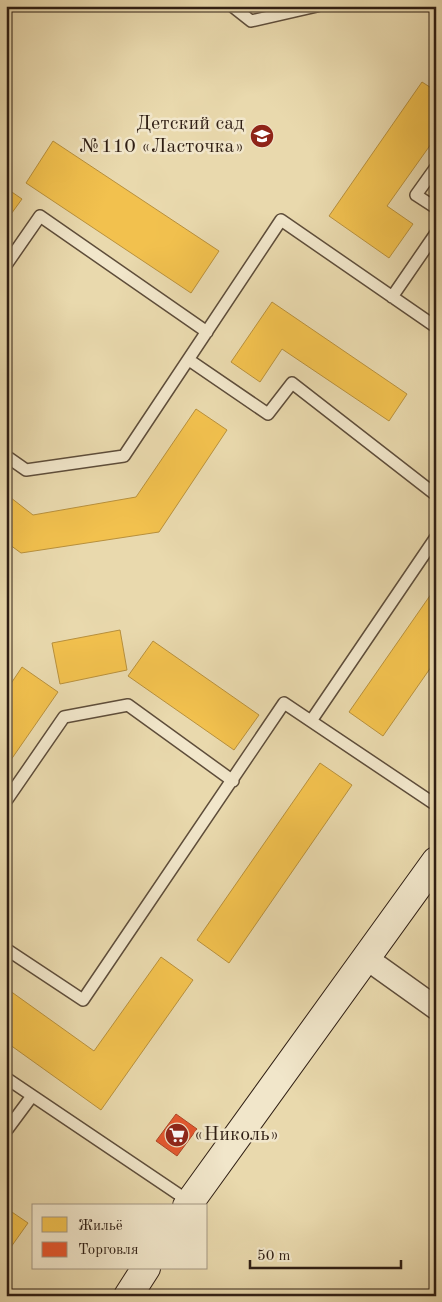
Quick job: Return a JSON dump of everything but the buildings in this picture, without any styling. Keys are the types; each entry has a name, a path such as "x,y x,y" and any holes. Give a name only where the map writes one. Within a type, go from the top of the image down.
{"main road":[{"path":"188,1204 436,862"},
{"path":"128,1296 145,1270"}],"street":[{"path":"366,958 436,1008"}],"lane":[{"path":"232,6 251,21 316,6"},
{"path":"436,167 416,194 436,208"},
{"path":"6,265 40,216 207,332"},
{"path":"6,456 26,470 124,456 281,220 436,327"},
{"path":"392,297 436,233"},
{"path":"188,360 268,414 292,382 436,495"},
{"path":"311,720 436,537"},
{"path":"6,948 83,1000 284,703 436,805"},
{"path":"6,801 64,717 128,705 233,780"},
{"path":"6,1078 188,1204"},
{"path":"6,1132 32,1096"}],"place":[{"name":"Детский сад №110 «Ласточка»","path":"262,136"},
{"name":"«Николь»","path":"177,1135"}]}
